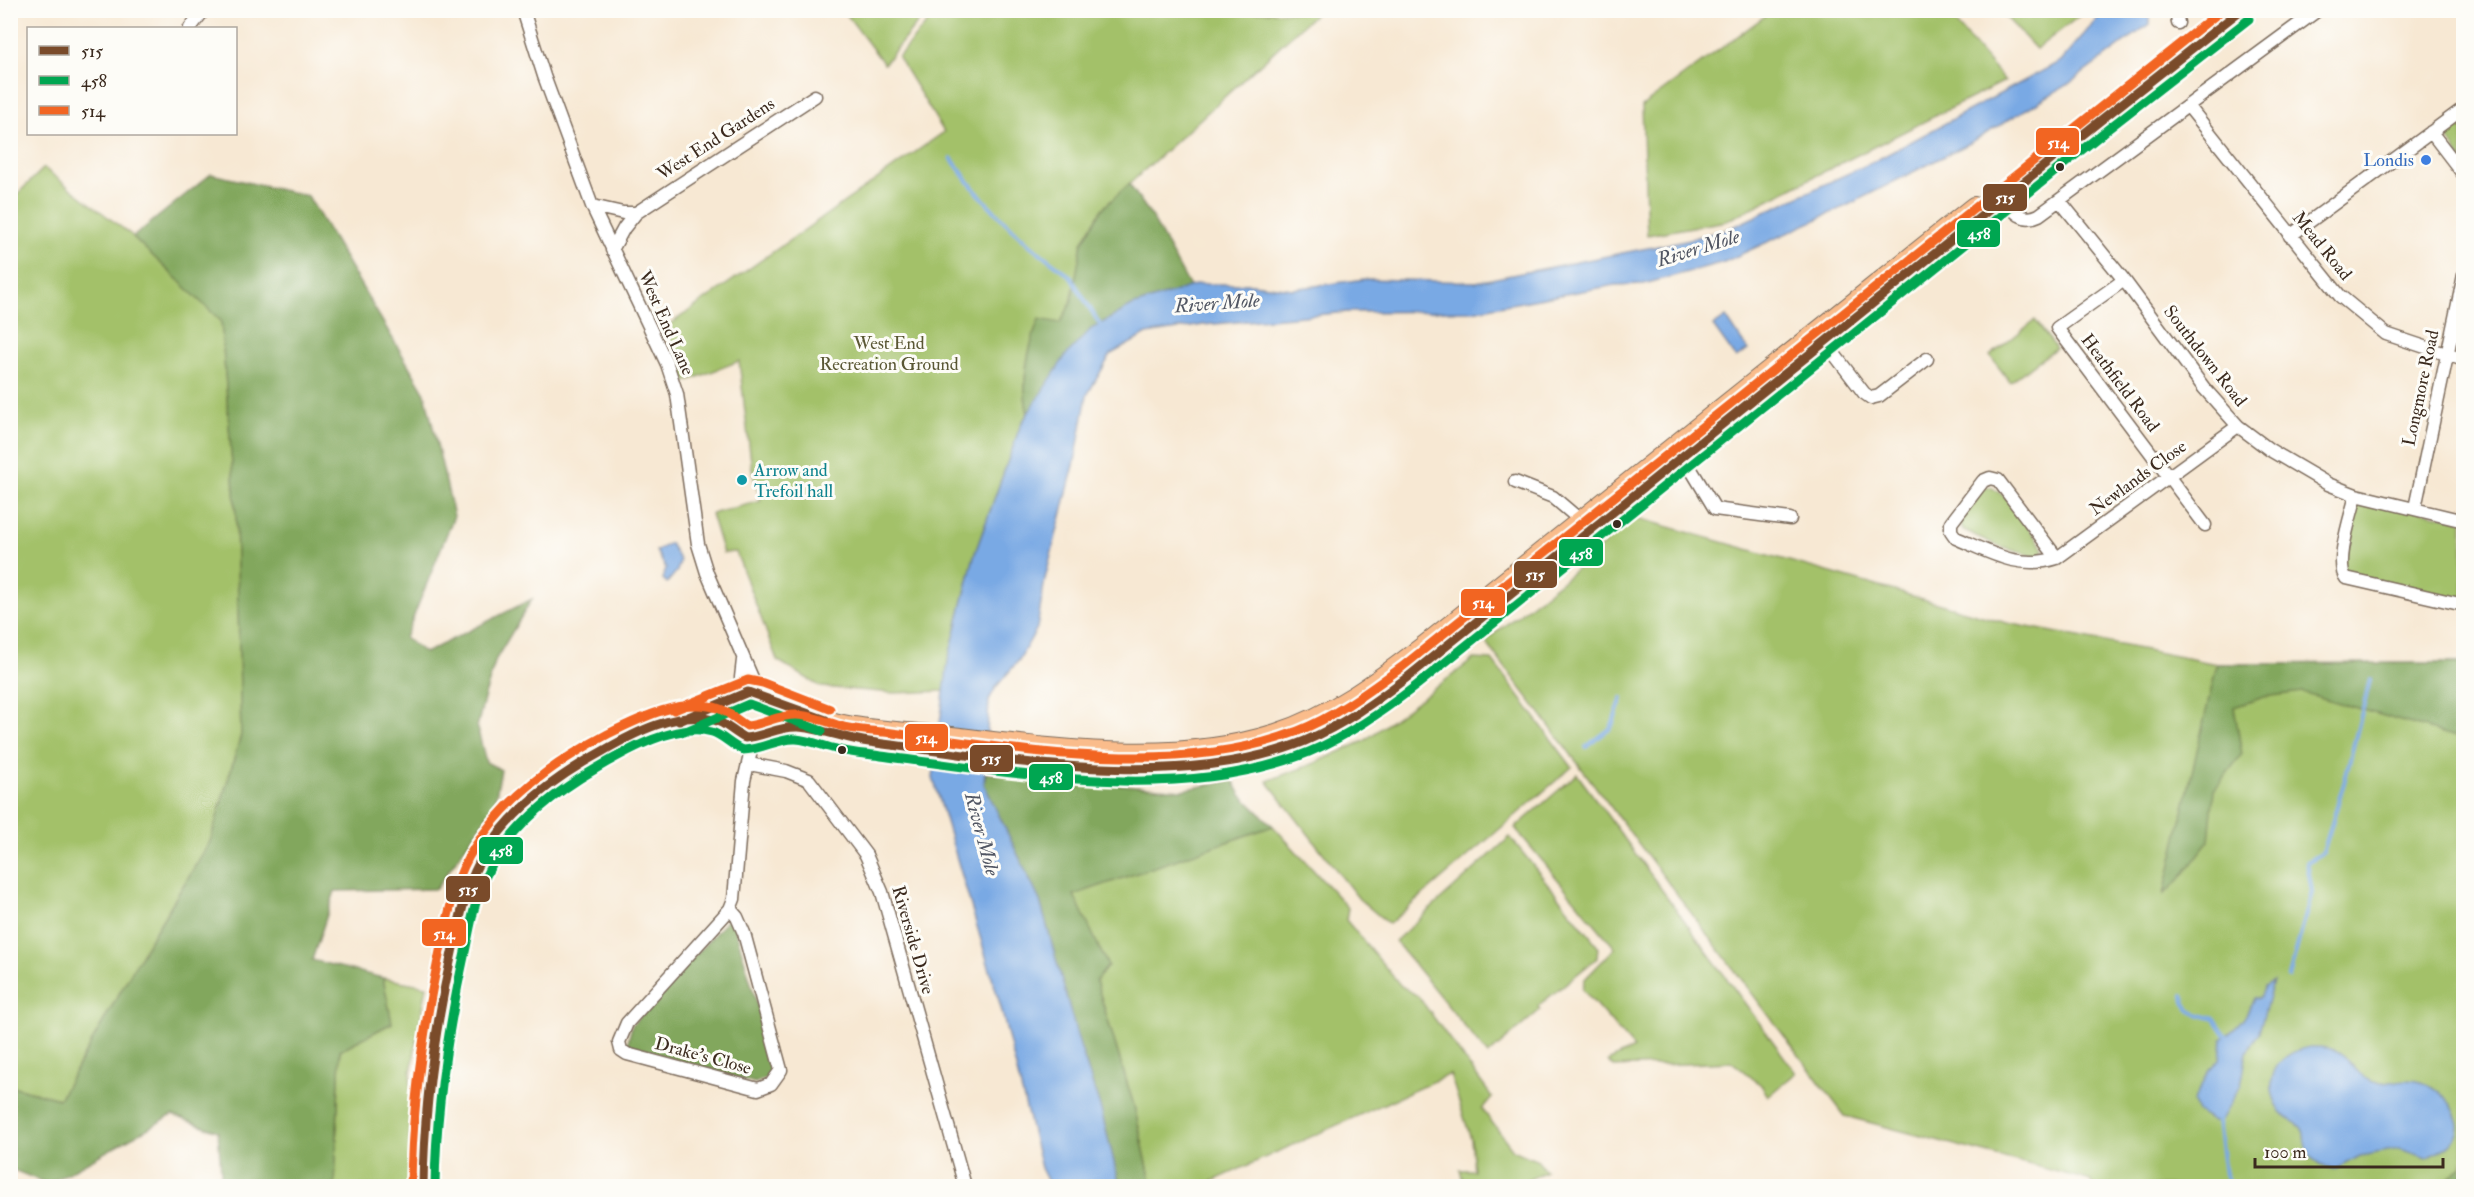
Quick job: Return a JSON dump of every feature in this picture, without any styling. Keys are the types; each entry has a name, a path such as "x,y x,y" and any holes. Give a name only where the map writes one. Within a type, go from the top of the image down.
{"main road":[{"path":"1013,752 1171,752 1227,746 1292,729 1338,707 1376,683 2221,10"},
{"path":"423,1186 425,1102 435,1024 473,874 520,808 613,744 639,732 689,718 749,696 838,724 935,742 1110,767 1181,765 1251,758 1316,736 1359,712 1409,676 2242,10"},
{"path":"730,727 728,718 730,703 749,696"},
{"path":"749,696 774,713 761,734"},
{"path":"689,718 712,719 730,727 741,737 799,727 836,739 935,742"}],"street":[{"path":"191,27 204,10"},
{"name":"West End Lane","path":"523,10 544,76 592,206 662,355 677,394 699,544 743,658 749,696"},
{"path":"2004,200 2016,213 2027,219 2039,215 2318,10"},
{"name":"West End Gardens","path":"612,250 624,228 636,213 815,96"},
{"name":"Mead Road","path":"2189,107 2340,296 2385,333 2445,356 2463,360"},
{"path":"2290,236 2463,108"},
{"path":"2430,132 2463,176"},
{"name":"Southdown Road","path":"2060,201 2124,280 2204,388 2238,426 2297,466 2356,495 2415,508 2463,522"},
{"path":"592,206 623,213 636,213"},
{"name":"Longmore Road","path":"2415,508 2463,275"},
{"name":"Heathfield Road","path":"2124,280 2057,328 2205,525"},
{"path":"1825,342 1864,393 1871,398 1879,396 1927,359"},
{"name":"Newlands Close","path":"2057,558 1998,480 1990,478 1983,481 1951,524 1951,531 1956,538 2008,559 2038,564 2057,558 2170,478 2238,426"},
{"path":"1683,456 1715,509 1790,519"},
{"path":"1515,482 1553,497 1580,520"},
{"path":"2356,495 2341,560 2342,573 2346,578 2463,605"},
{"name":"West End Lane","path":"743,658 749,696"},
{"path":"730,909 734,899 741,812 749,764 761,734"},
{"name":"Riverside Drive","path":"749,764 786,771 809,780 866,855 882,891 965,1186"},
{"name":"Drake's Close","path":"730,909 737,917 744,933 781,1070 771,1084 758,1089 627,1054 621,1050 620,1042 627,1023 730,909"}],"green space":[{"path":"844,11 927,11 884,64"},
{"name":"West End Recreation Ground","path":"937,11 1317,12 1102,209 1082,243 1091,329 1066,355 1021,424 974,556 948,661 945,691 893,693 821,687 777,660 736,552 723,553 711,514 761,501 752,470 739,361 685,382 666,327 944,132 898,57"},
{"path":"1772,11 1945,11 2005,81 1726,221 1647,235 1642,106"},
{"path":"2000,11 2086,11 2036,49"},
{"path":"2463,118 2463,162 2445,134"},
{"path":"44,168 134,237 221,321 236,515 241,735 210,842 147,945 59,1099 11,1086 10,201"},
{"path":"211,174 308,196 425,393 454,516 405,638 425,653 532,599 496,659 477,727 486,762 501,770 494,806 436,889 335,891 312,960 383,978 392,1023 340,1050 335,1186 222,1186 218,1131 172,1115 48,1184 11,1169 11,1086 59,1099 147,945 210,842 241,735 236,515 221,321 133,237"},
{"path":"1129,184 1150,214 1190,287 1132,306 1091,329 1028,414 1025,390 1026,366 1039,319 1060,323 1071,303 1082,243 1102,209"},
{"path":"2035,320 2056,348 2010,382 1990,356"},
{"path":"1991,487 2008,499 2044,549 2042,554 2037,557 2000,547 1962,529 1960,520 1984,488"},
{"path":"2356,495 2463,521 2463,605 2352,581 2341,567"},
{"path":"1634,517 2007,623 2217,664 2463,663 2463,1186 2093,1186 2092,1181 1845,1116 1485,641 1567,577"},
{"path":"1474,659 1492,660 1572,767 1389,924 1359,899 1267,781 1364,741"},
{"path":"2463,663 2463,739 2302,692 2264,697 2234,707 2242,754 2214,790 2209,841 2180,879 2164,894 2217,664"},
{"path":"986,773 1182,790 1233,780 1241,795 1273,826 1074,895 1108,966 1096,981 1134,1106 1152,1186 1120,1186 1101,1110 1080,1046 1040,901 984,784"},
{"path":"1577,774 1796,1073 1768,1096 1761,1085 1732,1062 1613,1067 1608,1061 1634,1048 1582,989 1585,979 1615,948 1515,828"},
{"path":"1273,826 1348,908 1346,920 1401,986 1418,996 1492,1097 1482,1109 1513,1150 1538,1161 1546,1171 1517,1186 1455,1186 1463,1181 1460,1170 1474,1170 1471,1139 1450,1074 1202,1186 1152,1186 1134,1106 1096,981 1074,894"},
{"path":"1510,837 1598,946 1597,958 1538,1006 1540,1010 1488,1055 1395,941"},
{"path":"729,918 734,924 773,1060 767,1078 755,1083 627,1046 632,1025"},
{"path":"383,978 427,986 411,1072 409,1186 335,1186 340,1050 392,1023"},
{"path":"2463,1165 2463,1186 2440,1186"}],"water":[{"name":"River Mole","path":"2104,11 2149,11 2149,24 2070,83 1970,143 1846,206 1724,262 1644,284 1615,285 1472,311 1348,312 1203,325 1147,334 1111,354 1087,395 1075,461 1045,579 1037,628 1019,660 996,687 989,700 984,784 1040,901 1080,1046 1101,1110 1120,1186 1050,1186 1041,1168 1000,1004 933,778 948,661 974,556 1021,424 1066,355 1091,329 1132,306 1198,284 1253,284 1293,289 1365,279 1476,282 1668,244 1726,230 1875,161 2061,61"},
{"path":"1726,317 1748,350 1736,358 1713,326"},
{"path":"670,543 680,561 677,571 667,583 663,579 666,568 656,551"},
{"path":"2273,982 2259,1032 2247,1052 2241,1085 2220,1122 2213,1122 2197,1112 2193,1101 2209,1070 2220,1060 2222,1039 2241,1021 2254,998 2260,997 2265,987"},
{"path":"2324,1047 2341,1053 2362,1076 2371,1081 2380,1083 2416,1081 2438,1091 2450,1104 2458,1120 2459,1127 2455,1139 2451,1144 2427,1158 2399,1149 2360,1156 2337,1169 2331,1169 2315,1162 2306,1148 2304,1132 2284,1115 2272,1093 2274,1072 2279,1063 2298,1050"}],"waterway":[{"path":"951,158 975,190 1003,220 1031,246 1070,276 1102,328"},
{"path":"2289,977 2312,892 2307,862 2323,853 2344,783 2370,680"},
{"path":"1586,747 1611,728 1622,698"},
{"path":"2183,995 2184,1002 2190,1010 2215,1019 2227,1037"},
{"path":"2218,1121 2225,1174 2230,1186"}],"transit line":[{"name":"514","path":"411,1186 414,1124 425,1033 442,942 462,870 487,830 516,797 569,756 608,734 648,716 692,705 720,709 747,726 783,716 802,715 859,730 1039,752 1092,756 1146,757 1198,754 1249,746 1312,725 1352,702 1402,667 2222,10"},
{"name":"515","path":"423,1186 428,1096 436,1037 453,948 468,888 484,854 508,822 552,783 586,761 642,731 685,718 718,721 745,738 784,728 798,727 869,742 1031,763 1146,769 1202,765 1255,757 1319,735 1359,712 1409,676 2241,10"},
{"name":"458","path":"435,1186 438,1126 449,1036 479,892 494,861 515,833 553,797 582,777 637,746 668,734 698,730 716,733 743,750 796,739 858,753 986,770 1097,780 1152,781 1206,777 1259,768 1323,746 1365,722 1417,685 2108,129 2249,19"},
{"name":"514","path":"674,710 748,680 763,683 830,709"},
{"name":"515","path":"679,721 748,692 826,720"},
{"name":"458","path":"684,732 749,704 822,731"}],"place":[{"name":"Londis","path":"2426,160"},
{"name":"Arrow and Trefoil hall","path":"742,480"}]}
